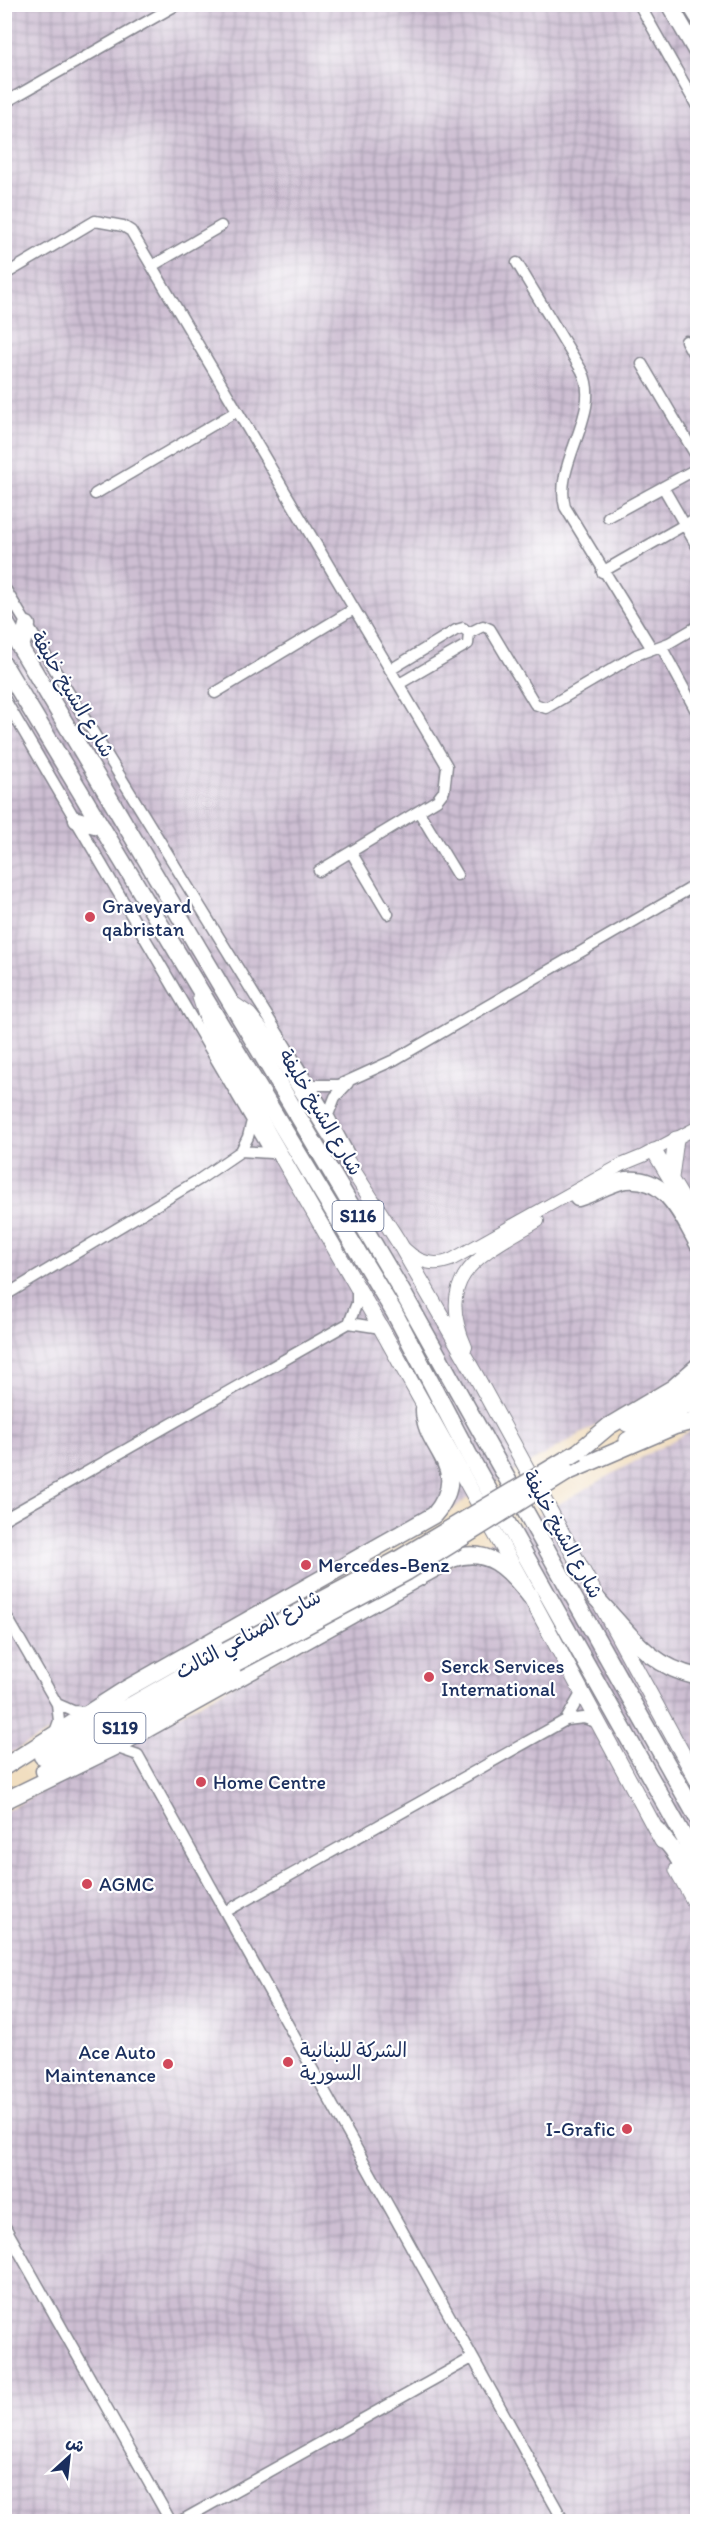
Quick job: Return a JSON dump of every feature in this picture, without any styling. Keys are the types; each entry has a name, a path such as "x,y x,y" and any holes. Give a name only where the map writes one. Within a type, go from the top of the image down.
{"main road":[{"path":"669,4 698,54"},
{"path":"690,4 698,17"},
{"name":"شارع الشيخ خليفة","path":"4,620 415,1312 698,1819"},
{"path":"21,647 27,625"},
{"name":"شارع الشيخ خليفة","path":"4,665 394,1312 469,1455 698,1862"},
{"path":"77,820 102,827"},
{"path":"197,985 208,1022 530,1596 698,1908"},
{"path":"232,1004 249,1016 270,1041 398,1241 476,1376 698,1782"},
{"path":"671,1178 676,1139"},
{"path":"649,1154 671,1178 698,1225"},
{"path":"578,1198 619,1182 636,1181 655,1185 671,1198 698,1244"},
{"path":"662,1413 679,1383 698,1366"},
{"path":"662,1413 698,1384"},
{"path":"662,1413 698,1400"},
{"path":"4,1767 90,1712 434,1515 445,1499 448,1470 427,1422 424,1409"},
{"path":"662,1413 698,1420"},
{"name":"شارع الصناعي الثالث","path":"4,1795 231,1657 578,1452 609,1426 662,1413"},
{"name":"شارع الصناعي الثالث","path":"4,1777 231,1657 407,1572 662,1413"},
{"path":"4,1801 115,1747 461,1556 480,1555 498,1562 512,1574 530,1596"},
{"path":"596,1598 649,1655 676,1670 698,1677"},
{"path":"657,1830 673,1850 698,1891"}],"street":[{"path":"4,104 178,4"},
{"path":"639,4 698,108"},
{"path":"4,275 100,220 123,226 131,231 448,771 440,798 319,871"},
{"path":"152,266 221,226"},
{"path":"517,263 582,371 588,386 586,402 564,480 562,498 569,515 602,572 656,648 695,709"},
{"path":"686,341 698,362"},
{"path":"642,364 698,459"},
{"path":"95,494 237,411"},
{"path":"608,517 698,468"},
{"path":"663,487 698,548"},
{"path":"602,572 698,517"},
{"path":"4,587 96,732 311,1085 347,1150 355,1175"},
{"path":"214,693 354,609"},
{"path":"469,633 483,626 490,629 535,704 546,708 636,655 656,648 698,626"},
{"path":"390,670 460,628 469,633"},
{"path":"399,684 468,644 469,633"},
{"path":"426,648 434,664"},
{"path":"4,698 271,1153 285,1174 296,1182"},
{"path":"418,812 457,875"},
{"path":"351,852 388,914"},
{"path":"311,1085 330,1087 348,1082 449,1030 698,884"},
{"path":"328,1114 335,1096 348,1082"},
{"path":"4,1296 241,1151 252,1121"},
{"path":"476,1376 454,1314 461,1277 479,1256 698,1127"},
{"path":"241,1151 271,1153"},
{"path":"398,1241 420,1261 432,1264 445,1262 621,1164 649,1154"},
{"path":"349,1323 357,1303 357,1288"},
{"path":"4,1519 349,1323 381,1328"},
{"path":"4,1612 57,1704 58,1721 53,1737"},
{"path":"566,1720 582,1692"},
{"path":"57,1704 73,1711 90,1712"},
{"path":"225,1912 566,1720 584,1718 599,1723"},
{"path":"138,1755 146,1730"},
{"path":"115,1747 138,1755 564,2522"},
{"path":"4,2225 171,2522"},
{"path":"179,2522 472,2358"}],"shaded area":[{"path":"5,5 679,5 698,37 697,1368 468,1498 420,1531 5,1756"},
{"path":"697,1427 697,2521 5,2521 4,1812"}],"place":[{"name":"Graveyard qabristan","path":"90,917"},
{"name":"Mercedes-Benz","path":"306,1565"},
{"name":"Serck Services International","path":"429,1677"},
{"name":"Home Centre","path":"201,1782"},
{"name":"AGMC","path":"87,1884"},
{"name":"الشركة للبنانية السورية","path":"288,2062"},
{"name":"Ace Auto Maintenance","path":"168,2064"},
{"name":"I-Grafic","path":"627,2129"}]}
